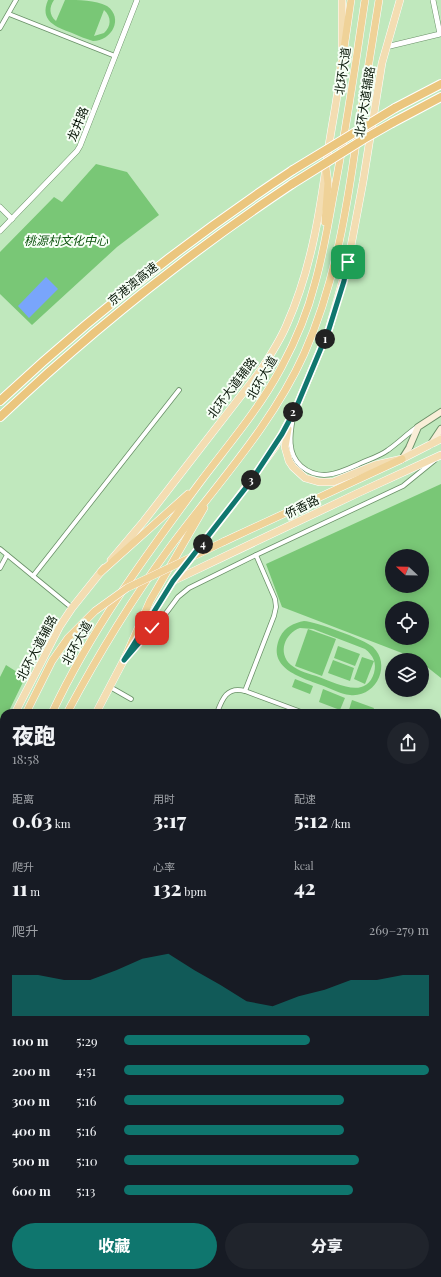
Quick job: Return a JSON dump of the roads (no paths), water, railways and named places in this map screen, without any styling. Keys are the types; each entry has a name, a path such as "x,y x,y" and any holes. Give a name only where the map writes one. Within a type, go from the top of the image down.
{"highway":[{"path":"341,69 351,0"},
{"name":"北环大道","path":"54,709 86,647 113,604 157,540 248,422 264,398 282,367 298,331 315,285 325,243 343,146 364,0"},
{"name":"北环大道","path":"69,709 125,612 168,549 216,488 272,411 303,355 321,311 330,281 344,220 379,0"},
{"path":"374,29 383,0"},
{"name":"京港澳高速","path":"0,401 81,328 136,282 208,228 293,170 395,108 441,84"},
{"name":"京港澳高速","path":"0,417 62,360 138,295 218,235 292,184 352,146 441,97"},
{"path":"325,243 324,222 328,183 326,168"},
{"path":"28,709 52,661 68,638 94,611 127,588 402,459"},
{"path":"101,572 200,483"},
{"path":"124,660 150,601 216,488"}],"main road":[{"name":"北环大道辅路","path":"17,709 48,648 72,608 144,521 247,388 260,371 280,339 293,310 306,271 316,230 341,69 342,0"},
{"name":"北环大道辅路","path":"98,709 124,660 173,581 264,462 282,434 296,408 329,329 344,281 356,222 382,63 400,0"},
{"path":"296,408 286,434 286,454 292,467 304,478 319,482 333,482 375,465 402,459 441,439"},
{"path":"402,459 420,424 441,412"},
{"path":"431,444 441,430"},
{"name":"侨香路","path":"173,581 358,492 441,455"}],"street":[{"path":"0,28 16,0"},
{"name":"龙井路","path":"0,231 78,151 137,0"},
{"path":"386,47 440,34 433,0"},
{"path":"9,14 115,56"},
{"path":"0,207 12,219"},
{"path":"33,576 179,390"},
{"path":"296,408 290,439 293,454 296,460 305,469 326,476 339,473 384,453 420,424"},
{"path":"124,660 148,632 161,620 183,592 256,555 404,486 441,455"},
{"path":"0,549 72,608"},
{"path":"0,562 7,555"},
{"path":"0,568 7,555"},
{"path":"245,691 274,616 276,607 275,599 256,555"},
{"path":"110,687 131,699"},
{"path":"218,709 221,702 229,692 237,690 245,691 293,709"}],"water":[{"path":"46,277 58,289 29,318 18,306"}],"park label":[{"name":"桃源村文化中心","path":"66,241"}]}
